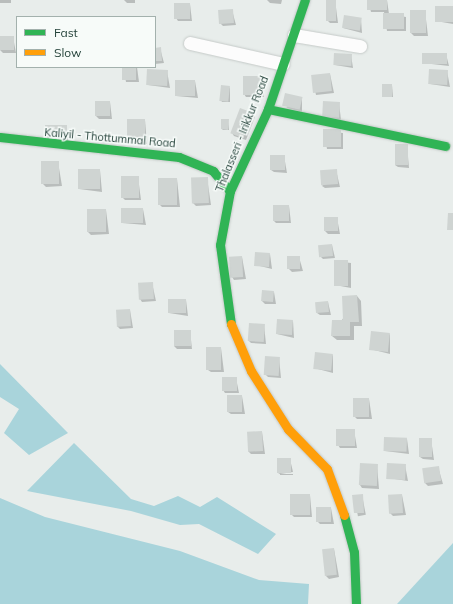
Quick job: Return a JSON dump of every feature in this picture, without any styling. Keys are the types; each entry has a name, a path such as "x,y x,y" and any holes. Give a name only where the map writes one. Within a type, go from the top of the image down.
{"main road":[{"name":"Thalasseri - Irikkur Road","path":"305,0 268,109 230,191 220,245 231,324 251,370 274,409 327,469 339,494 354,552 356,604"},
{"path":"268,109 445,146"},
{"name":"Kaliyil - Thottummal Road","path":"0,137 179,157 213,171 230,191"}],"street":[{"path":"294,34 360,46"},
{"path":"190,43 283,64"}],"water":[{"path":"0,364 68,433 29,455 4,433 19,409 0,397"},
{"path":"74,443 131,499 154,506 178,496 200,507 217,497 276,534 258,554 199,524 180,525 131,511 27,491"},
{"path":"0,498 45,517 180,551 259,580 309,584 308,604 0,604"},
{"path":"453,543 453,604 397,604"}],"building":[{"path":"326,0 336,0 336,21 326,21"},
{"path":"367,0 387,0 387,10 367,10"},
{"path":"174,3 190,3 190,19 174,19"},
{"path":"435,6 453,6 453,22 435,22"},
{"path":"233,9 234,23 219,24 218,10"},
{"path":"410,10 426,10 426,33 410,33"},
{"path":"383,13 404,13 404,29 383,29"},
{"path":"344,15 362,18 360,31 342,28"},
{"path":"0,36 14,36 14,50 0,50"},
{"path":"161,47 162,61 156,61 156,48"},
{"path":"334,53 352,54 351,66 333,65"},
{"path":"422,53 447,53 447,64 422,64"},
{"path":"122,68 136,68 136,80 122,80"},
{"path":"147,69 168,70 167,86 146,85"},
{"path":"429,69 448,70 447,85 428,84"},
{"path":"330,73 332,91 313,93 311,75"},
{"path":"243,76 261,76 261,95 243,95"},
{"path":"175,80 195,80 195,96 175,96"},
{"path":"382,84 392,84 392,97 382,97"},
{"path":"221,85 230,86 228,102 219,101"},
{"path":"285,93 303,97 300,110 282,106"},
{"path":"95,101 110,101 110,116 95,116"},
{"path":"323,101 340,102 339,118 322,117"},
{"path":"240,108 253,113 243,138 230,133"},
{"path":"127,119 145,119 145,141 127,141"},
{"path":"221,119 229,119 228,130 221,129"},
{"path":"45,125 67,125 67,141 45,141"},
{"path":"323,129 341,129 341,147 323,147"},
{"path":"395,144 408,144 408,165 395,165"},
{"path":"270,155 285,155 285,170 270,170"},
{"path":"41,161 59,161 59,184 41,184"},
{"path":"78,169 100,169 100,189 78,189"},
{"path":"337,169 338,184 321,185 320,170"},
{"path":"121,176 139,176 139,198 121,198"},
{"path":"208,177 209,203 192,204 191,178"},
{"path":"158,178 177,178 177,205 158,205"},
{"path":"273,205 289,205 289,221 273,221"},
{"path":"121,208 143,208 143,223 121,223"},
{"path":"87,209 106,209 106,232 87,232"},
{"path":"448,213 453,213 453,230 447,230"},
{"path":"324,217 338,217 338,231 324,231"},
{"path":"332,244 333,256 319,257 318,245"},
{"path":"255,252 270,253 269,267 254,266"},
{"path":"242,256 243,277 230,278 229,257"},
{"path":"287,256 300,256 300,269 287,269"},
{"path":"334,260 348,260 348,286 334,286"},
{"path":"153,282 154,299 139,300 138,283"},
{"path":"262,290 274,291 273,302 261,301"},
{"path":"357,295 359,322 350,322 350,336 331,336 332,320 343,320 342,296"},
{"path":"168,299 186,299 186,313 168,313"},
{"path":"328,301 329,312 316,313 315,302"},
{"path":"130,309 131,326 117,327 116,310"},
{"path":"277,319 293,320 292,335 276,334"},
{"path":"249,323 265,324 264,342 248,341"},
{"path":"174,330 191,330 191,346 174,346"},
{"path":"371,331 390,333 388,352 369,350"},
{"path":"206,347 221,347 221,370 206,370"},
{"path":"315,352 333,354 331,371 313,369"},
{"path":"265,356 280,357 279,376 264,375"},
{"path":"222,377 237,377 237,391 222,391"},
{"path":"227,395 242,395 242,412 227,412"},
{"path":"353,398 369,398 369,417 353,417"},
{"path":"336,429 355,429 355,446 336,446"},
{"path":"262,431 263,451 248,452 247,432"},
{"path":"384,437 407,438 406,452 384,451"},
{"path":"419,438 432,438 432,457 419,457"},
{"path":"277,458 291,458 291,473 277,473"},
{"path":"360,463 378,464 377,486 359,485"},
{"path":"387,463 406,464 405,480 386,479"},
{"path":"439,466 441,481 424,483 422,468"},
{"path":"290,494 310,494 310,515 290,515"},
{"path":"363,494 364,513 354,513 352,495"},
{"path":"402,494 403,513 389,514 388,495"},
{"path":"316,507 331,507 331,522 316,522"},
{"path":"334,548 337,575 325,576 322,549"}],"traffic: fast":[{"path":"231,324 220,245 230,191 268,109 305,0"},
{"path":"268,109 445,146"},
{"path":"0,137 179,157 213,171 230,191"},
{"path":"344,515 354,552 356,604"}],"traffic: slow":[{"path":"231,324 251,371 288,429 327,469 344,515"}]}
